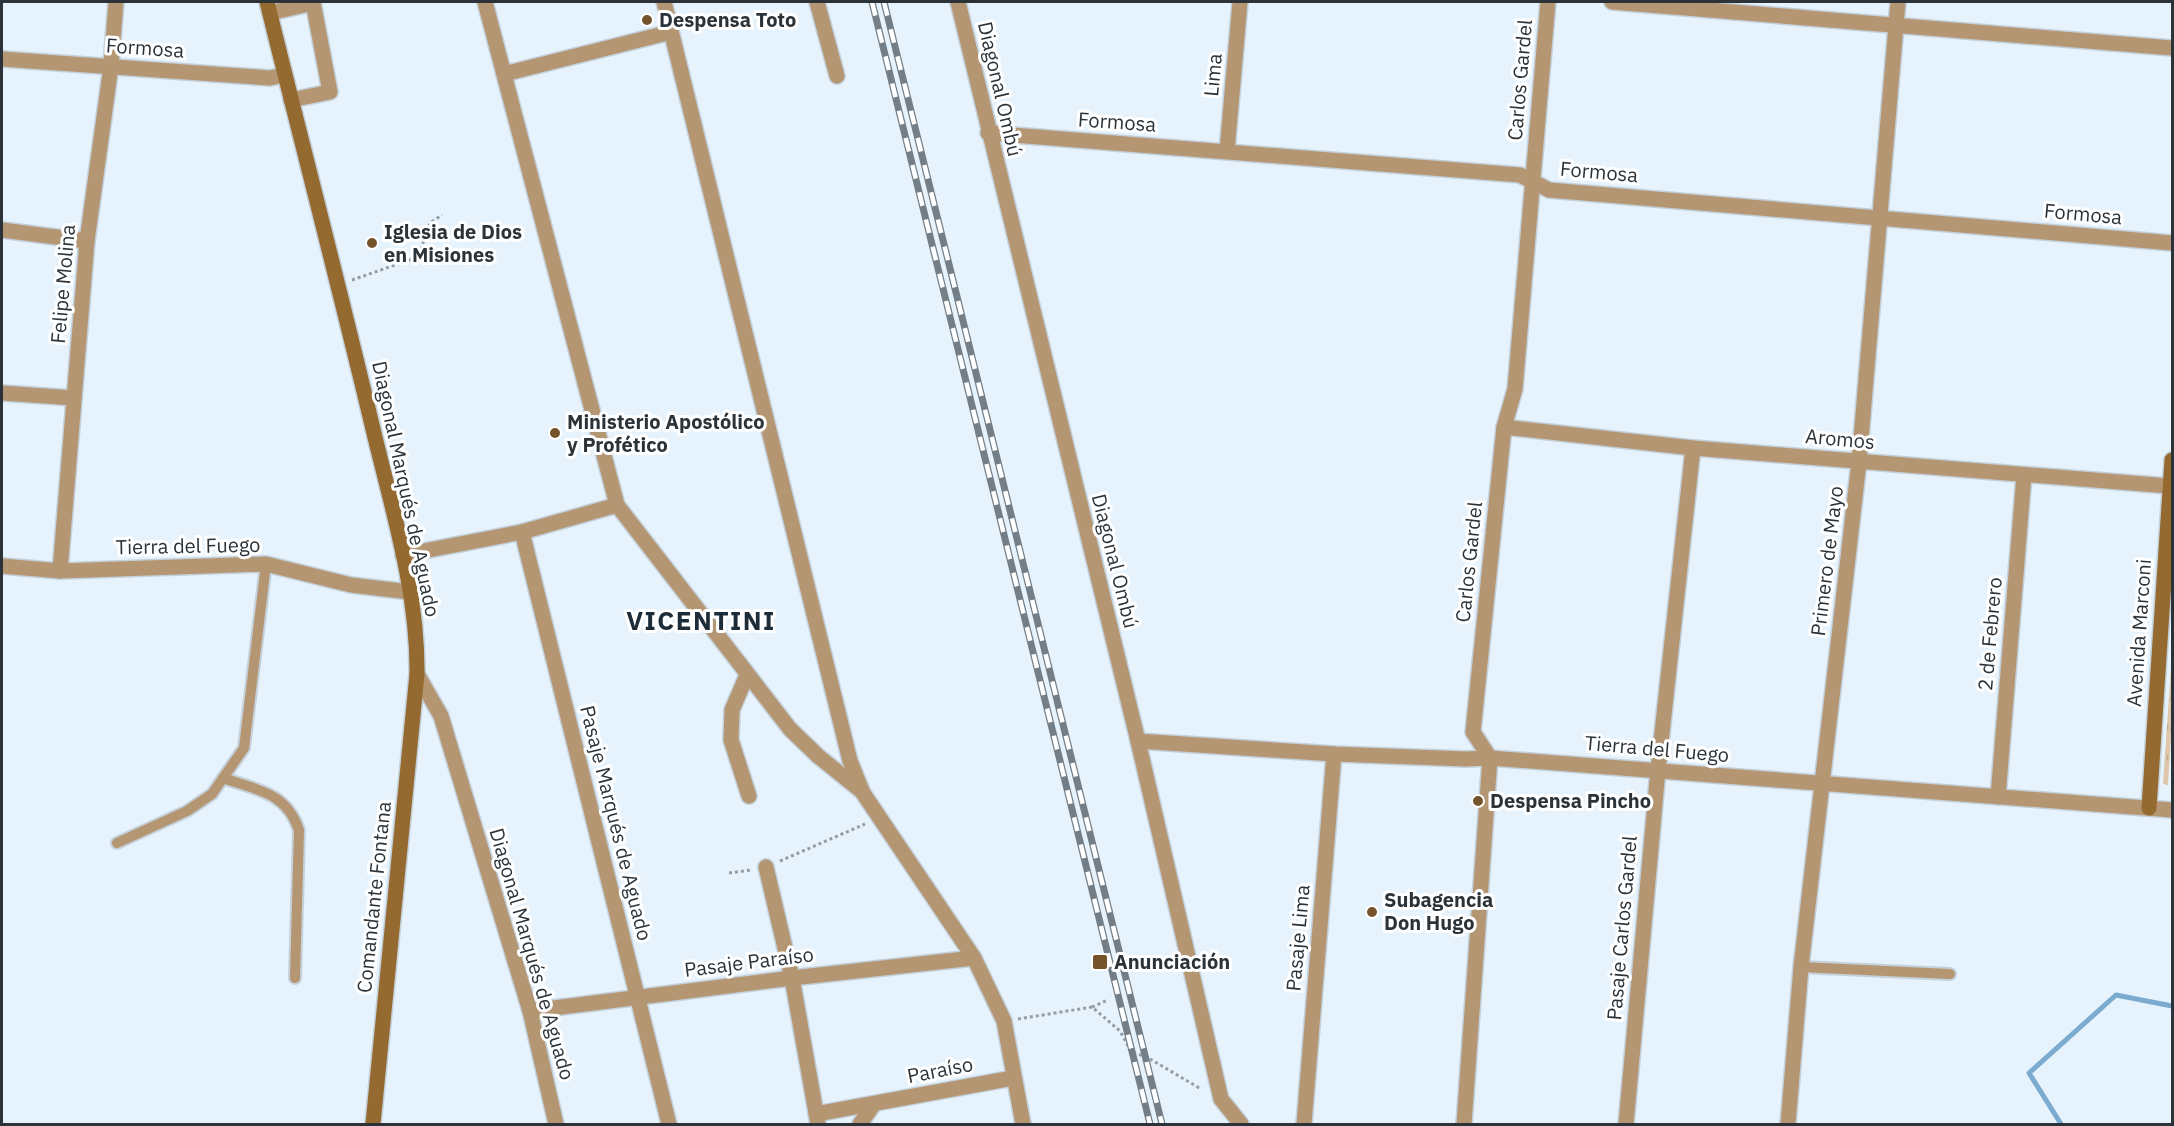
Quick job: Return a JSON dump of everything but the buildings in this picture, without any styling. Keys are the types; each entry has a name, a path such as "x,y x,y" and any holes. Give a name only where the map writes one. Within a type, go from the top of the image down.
{"street":[{"name":"Felipe Molina","path":"60,571 87,241 111,66 116,2"},
{"path":"268,7 313,2 330,92 291,100"},
{"path":"485,2 617,505 790,729 818,756 863,793 974,958 1005,1021 1013,1078 1023,1125"},
{"path":"664,2 840,731 863,793"},
{"path":"817,2 837,76"},
{"name":"Diagonal Ombú","path":"958,2 988,133 1138,741 1221,1099 1243,1124"},
{"name":"Lima","path":"1227,151 1240,2"},
{"name":"Carlos Gardel","path":"1490,758 1473,732 1504,427 1515,389 1548,2"},
{"path":"1612,2 2172,48"},
{"name":"Primero de Mayo","path":"1788,1125 1801,967 1859,462 1898,2"},
{"name":"Diagonal Marqués de Aguado","path":"268,7 339,284 403,555 418,642 417,674 441,716 530,1011 556,1125"},
{"path":"504,74 671,32"},
{"name":"Formosa","path":"2,59 270,78 284,75"},
{"name":"Formosa","path":"988,133 1520,175 1549,190 2172,243"},
{"path":"2,230 87,241"},
{"path":"2,393 74,398"},
{"name":"Aromos","path":"1504,427 1693,448 2024,475 2171,484"},
{"name":"Pasaje Carlos Gardel","path":"1626,1125 1658,770 1693,448"},
{"name":"Avenida Marconi","path":"2149,808 2172,460"},
{"name":"2 de Febrero","path":"1998,797 2024,475"},
{"path":"403,555 522,532 617,505"},
{"name":"Pasaje Marqués de Aguado","path":"522,532 669,1125"},
{"name":"Tierra del Fuego","path":"2,566 60,571 266,564 351,585 410,592"},
{"name":"Comandante Fontana","path":"373,1125 417,674"},
{"path":"747,675 732,710 731,740 749,796"},
{"name":"Tierra del Fuego","path":"1138,741 1334,754 1490,758 2172,810"},
{"name":"Pasaje Lima","path":"1304,1125 1334,754"},
{"path":"1464,1125 1490,758"},
{"path":"766,867 792,978 817,1119"},
{"name":"Pasaje Paraíso","path":"530,1011 974,958"},
{"name":"Paraíso","path":"817,1119 874,1104 1013,1078"},
{"path":"860,1125 874,1104"}],"lane":[{"path":"117,843 187,811 212,794 244,748 266,564"},
{"path":"223,778 278,798 294,817 299,830 295,978"},
{"path":"1801,967 1950,974"}],"path":[{"path":"339,284 418,257 430,223 442,215"},
{"path":"729,873 766,867 881,817"},
{"path":"1005,1021 1092,1006 1108,1000"},
{"path":"1092,1006 1120,1031 1132,1053 1145,1056 1221,1099"}],"green space":[{"path":"2172,653 2172,721 2168,785 2163,784"}],"waterway":[{"path":"2061,1124 2029,1073 2116,995 2172,1006"}],"railway":[{"path":"872,2 1150,1124"},
{"path":"884,2 1162,1124"}],"place":[{"name":"Despensa Toto","path":"647,20"},
{"name":"Iglesia de Dios en Misiones","path":"372,243"},
{"name":"Ministerio Apostólico y Profético","path":"555,433"},
{"name":"Despensa Pincho","path":"1478,801"},
{"name":"Subagencia Don Hugo","path":"1372,912"},
{"name":"Anunciación","path":"1100,962"}],"district":[{"name":"VICENTINI","path":"701,621"}]}
